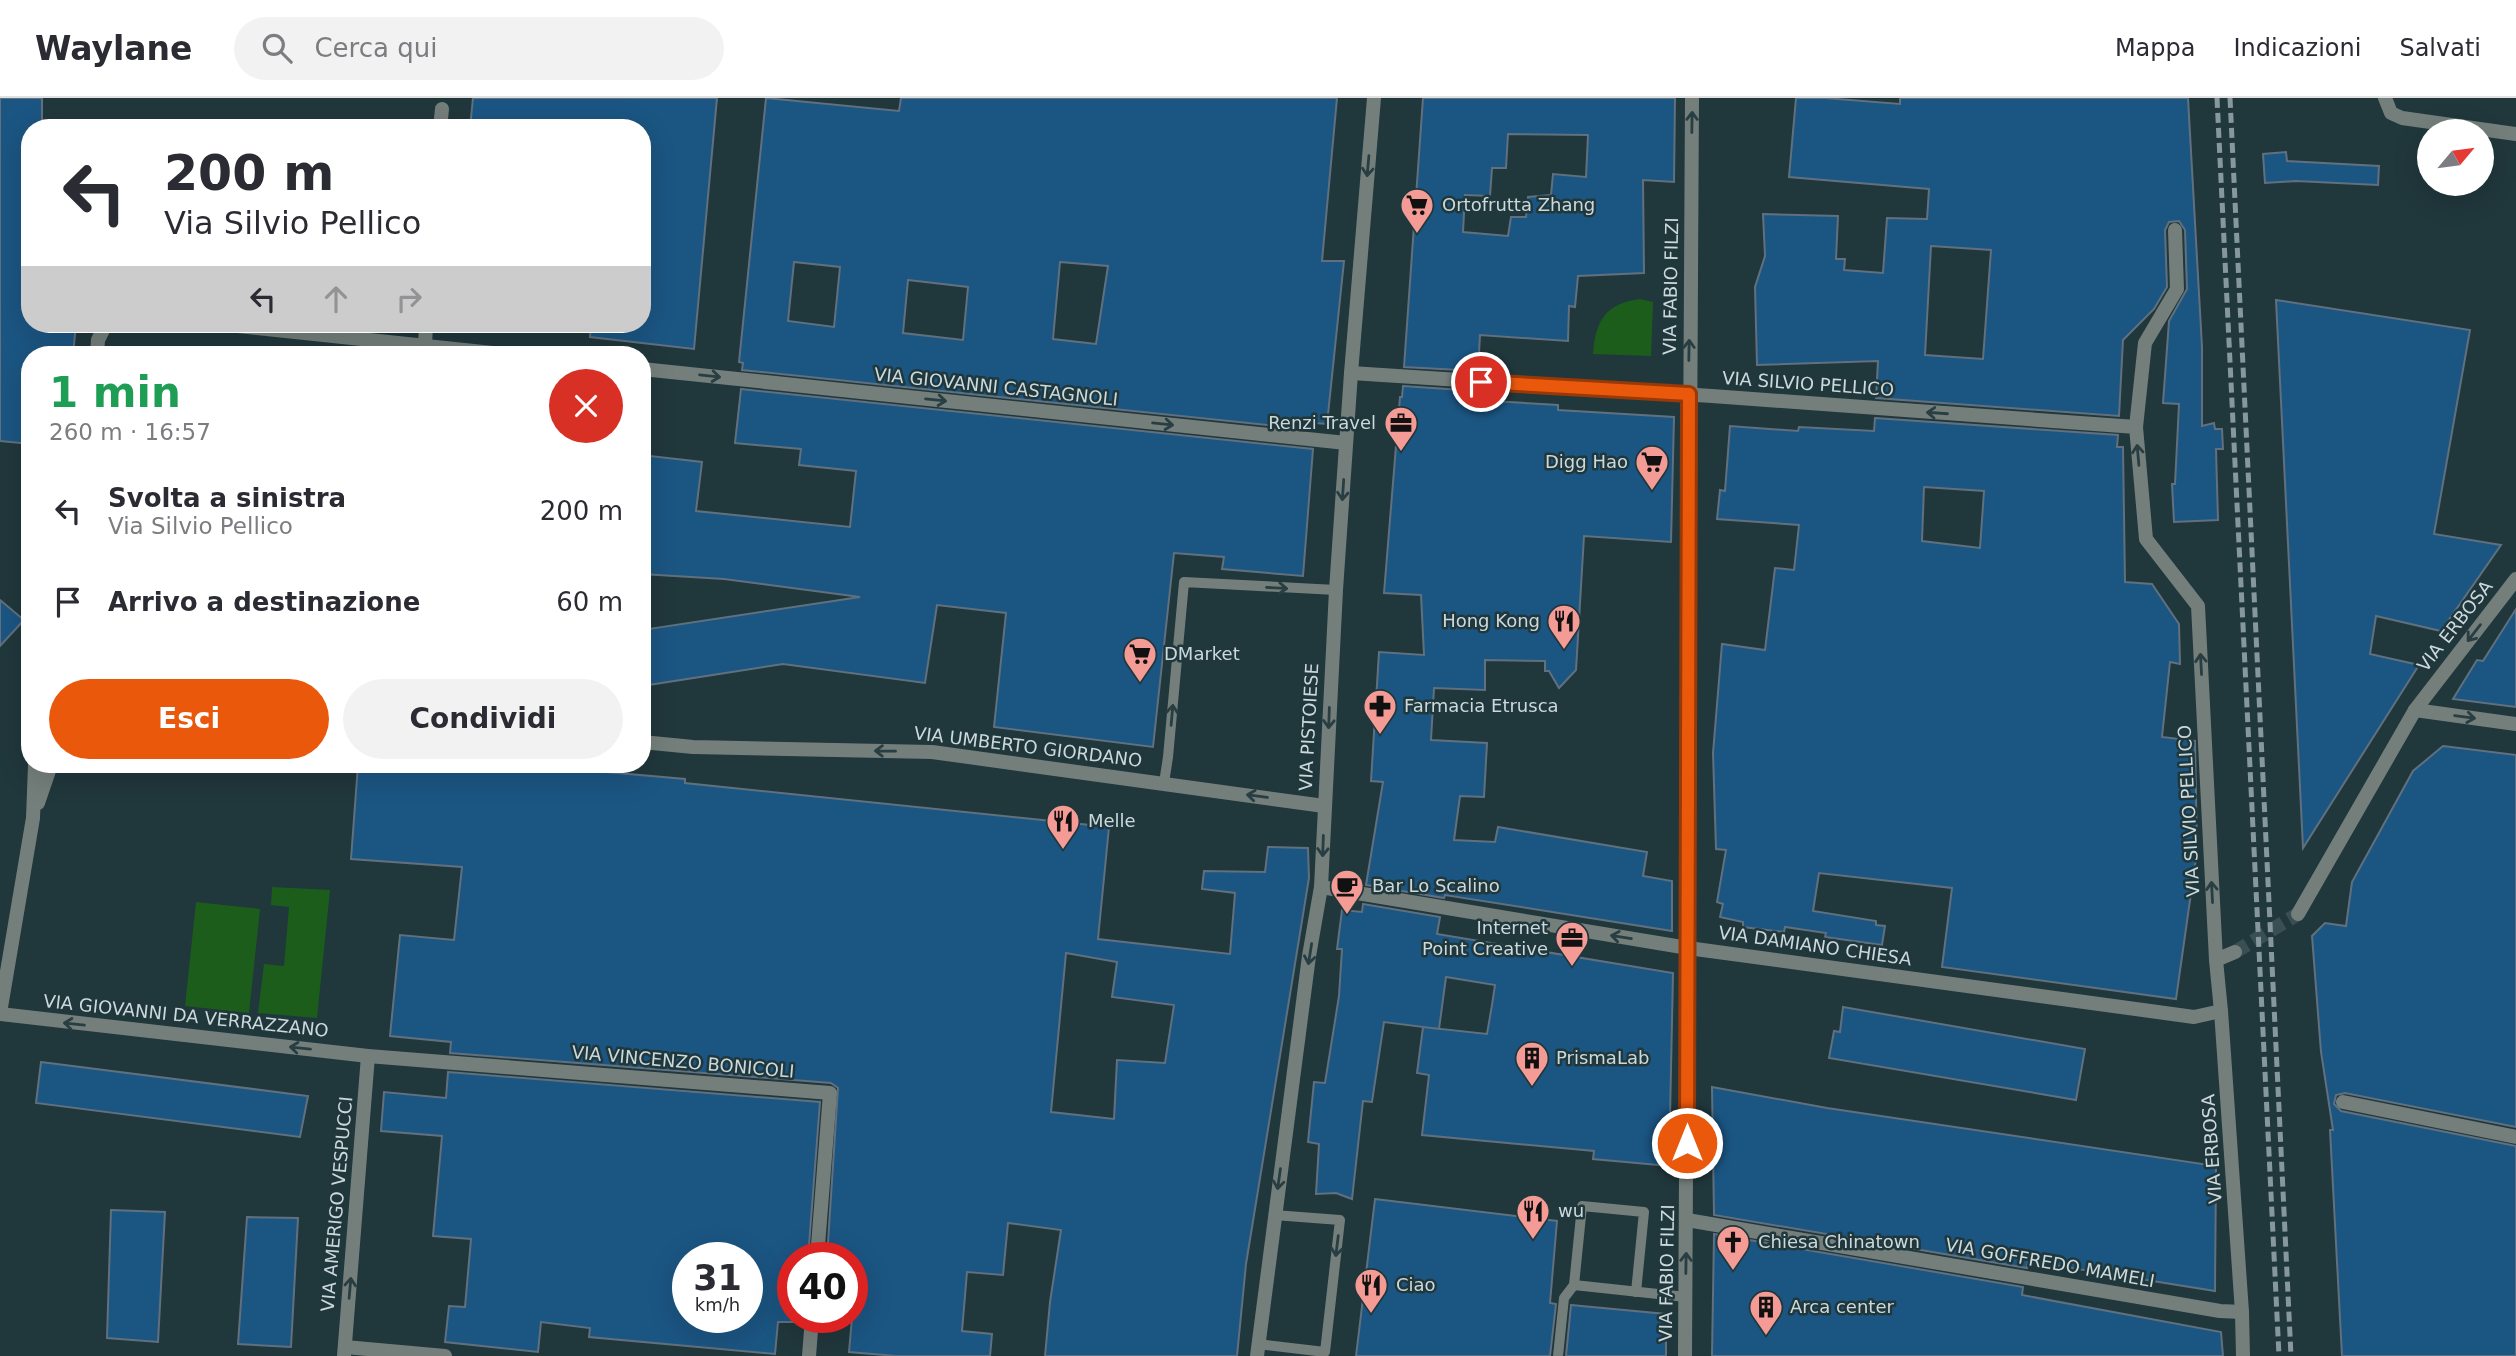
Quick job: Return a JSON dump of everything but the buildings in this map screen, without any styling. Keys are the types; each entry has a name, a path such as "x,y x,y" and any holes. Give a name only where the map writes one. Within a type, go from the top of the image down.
{"street":[{"name":"VIA PISTOIESE","path":"1257,1350 1309,956 1321,887 1336,590 1374,98"},
{"name":"VIA FABIO FILZI","path":"1685,1356 1692,98"},
{"path":"2385,98 2391,113 2402,118 2516,134"},
{"path":"441,119 442,109"},
{"name":"VIA SILVIO PELLICO","path":"2175,230 2177,289 2145,343 2136,427 2146,539 2197,606 2216,960"},
{"path":"303,333 425,346 426,333"},
{"name":"VIA GIOVANNI CASTAGNOLI","path":"651,370 1346,443"},
{"name":"VIA SILVIO PELLICO","path":"1351,373 1689,394 2136,427"},
{"name":"VIA ERBOSA","path":"2298,914 2415,710 2516,579"},
{"path":"2415,710 2516,724"},
{"name":"VIA UMBERTO GIORDANO","path":"651,744 932,752 1324,806"},
{"path":"0,1014 33,818 35,773"},
{"path":"33,818 48,773"},
{"name":"VIA DAMIANO CHIESA","path":"1321,887 1688,948 2194,1017 2221,1011"},
{"path":"2216,960 2235,952"},
{"name":"VIA ERBOSA","path":"2216,960 2243,1356"},
{"name":"VIA GIOVANNI DA VERRAZZANO","path":"0,1014 368,1056"},
{"name":"VIA VINCENZO BONICOLI","path":"368,1056 830,1093 818,1242"},
{"name":"VIA AMERIGO VESPUCCI","path":"344,1352 368,1056"},
{"path":"2343,1102 2516,1137"},
{"name":"VIA GOFFREDO MAMELI","path":"1687,1220 2220,1311 2242,1312"},
{"path":"809,1356 811,1333"},
{"path":"344,1352 445,1356"}],"lane":[{"path":"1164,783 1184,582 1336,590"},
{"path":"1558,1356 1564,1298 1574,1285 1582,1206 1644,1212 1636,1292"},
{"path":"1257,1350 1325,1352 1340,1220 1274,1215"},
{"path":"1574,1285 1686,1297"}],"green space":[{"path":"1640,299 1653,302 1651,356 1593,354 1596,332 1604,316 1619,305"},
{"path":"272,887 330,890 317,1018 258,1013 264,964 284,966 289,907 271,905"},
{"path":"196,902 260,909 249,1013 185,1006"}],"tunnel":[{"path":"2235,952 2298,914"}],"railway":[{"path":"2217,98 2279,1356"},
{"path":"2230,98 2291,1356"}],"place":[{"name":"Ortofrutta Zhang","path":"1417,235"},
{"name":"Renzi Travel","path":"1401,453"},
{"name":"Digg Hao","path":"1652,492"},
{"name":"Hong Kong","path":"1564,651"},
{"name":"DMarket","path":"1140,684"},
{"name":"Farmacia Etrusca","path":"1380,736"},
{"name":"Melle","path":"1063,851"},
{"name":"Bar Lo Scalino","path":"1347,916"},
{"name":"Internet Point Creative","path":"1572,968"},
{"name":"PrismaLab","path":"1532,1088"},
{"name":"wu","path":"1533,1241"},
{"name":"Chiesa Chinatown","path":"1733,1272"},
{"name":"Ciao","path":"1371,1315"},
{"name":"Arca center","path":"1766,1337"}],"route":[{"path":"1481,382 1689,394 1687,1143"}]}
